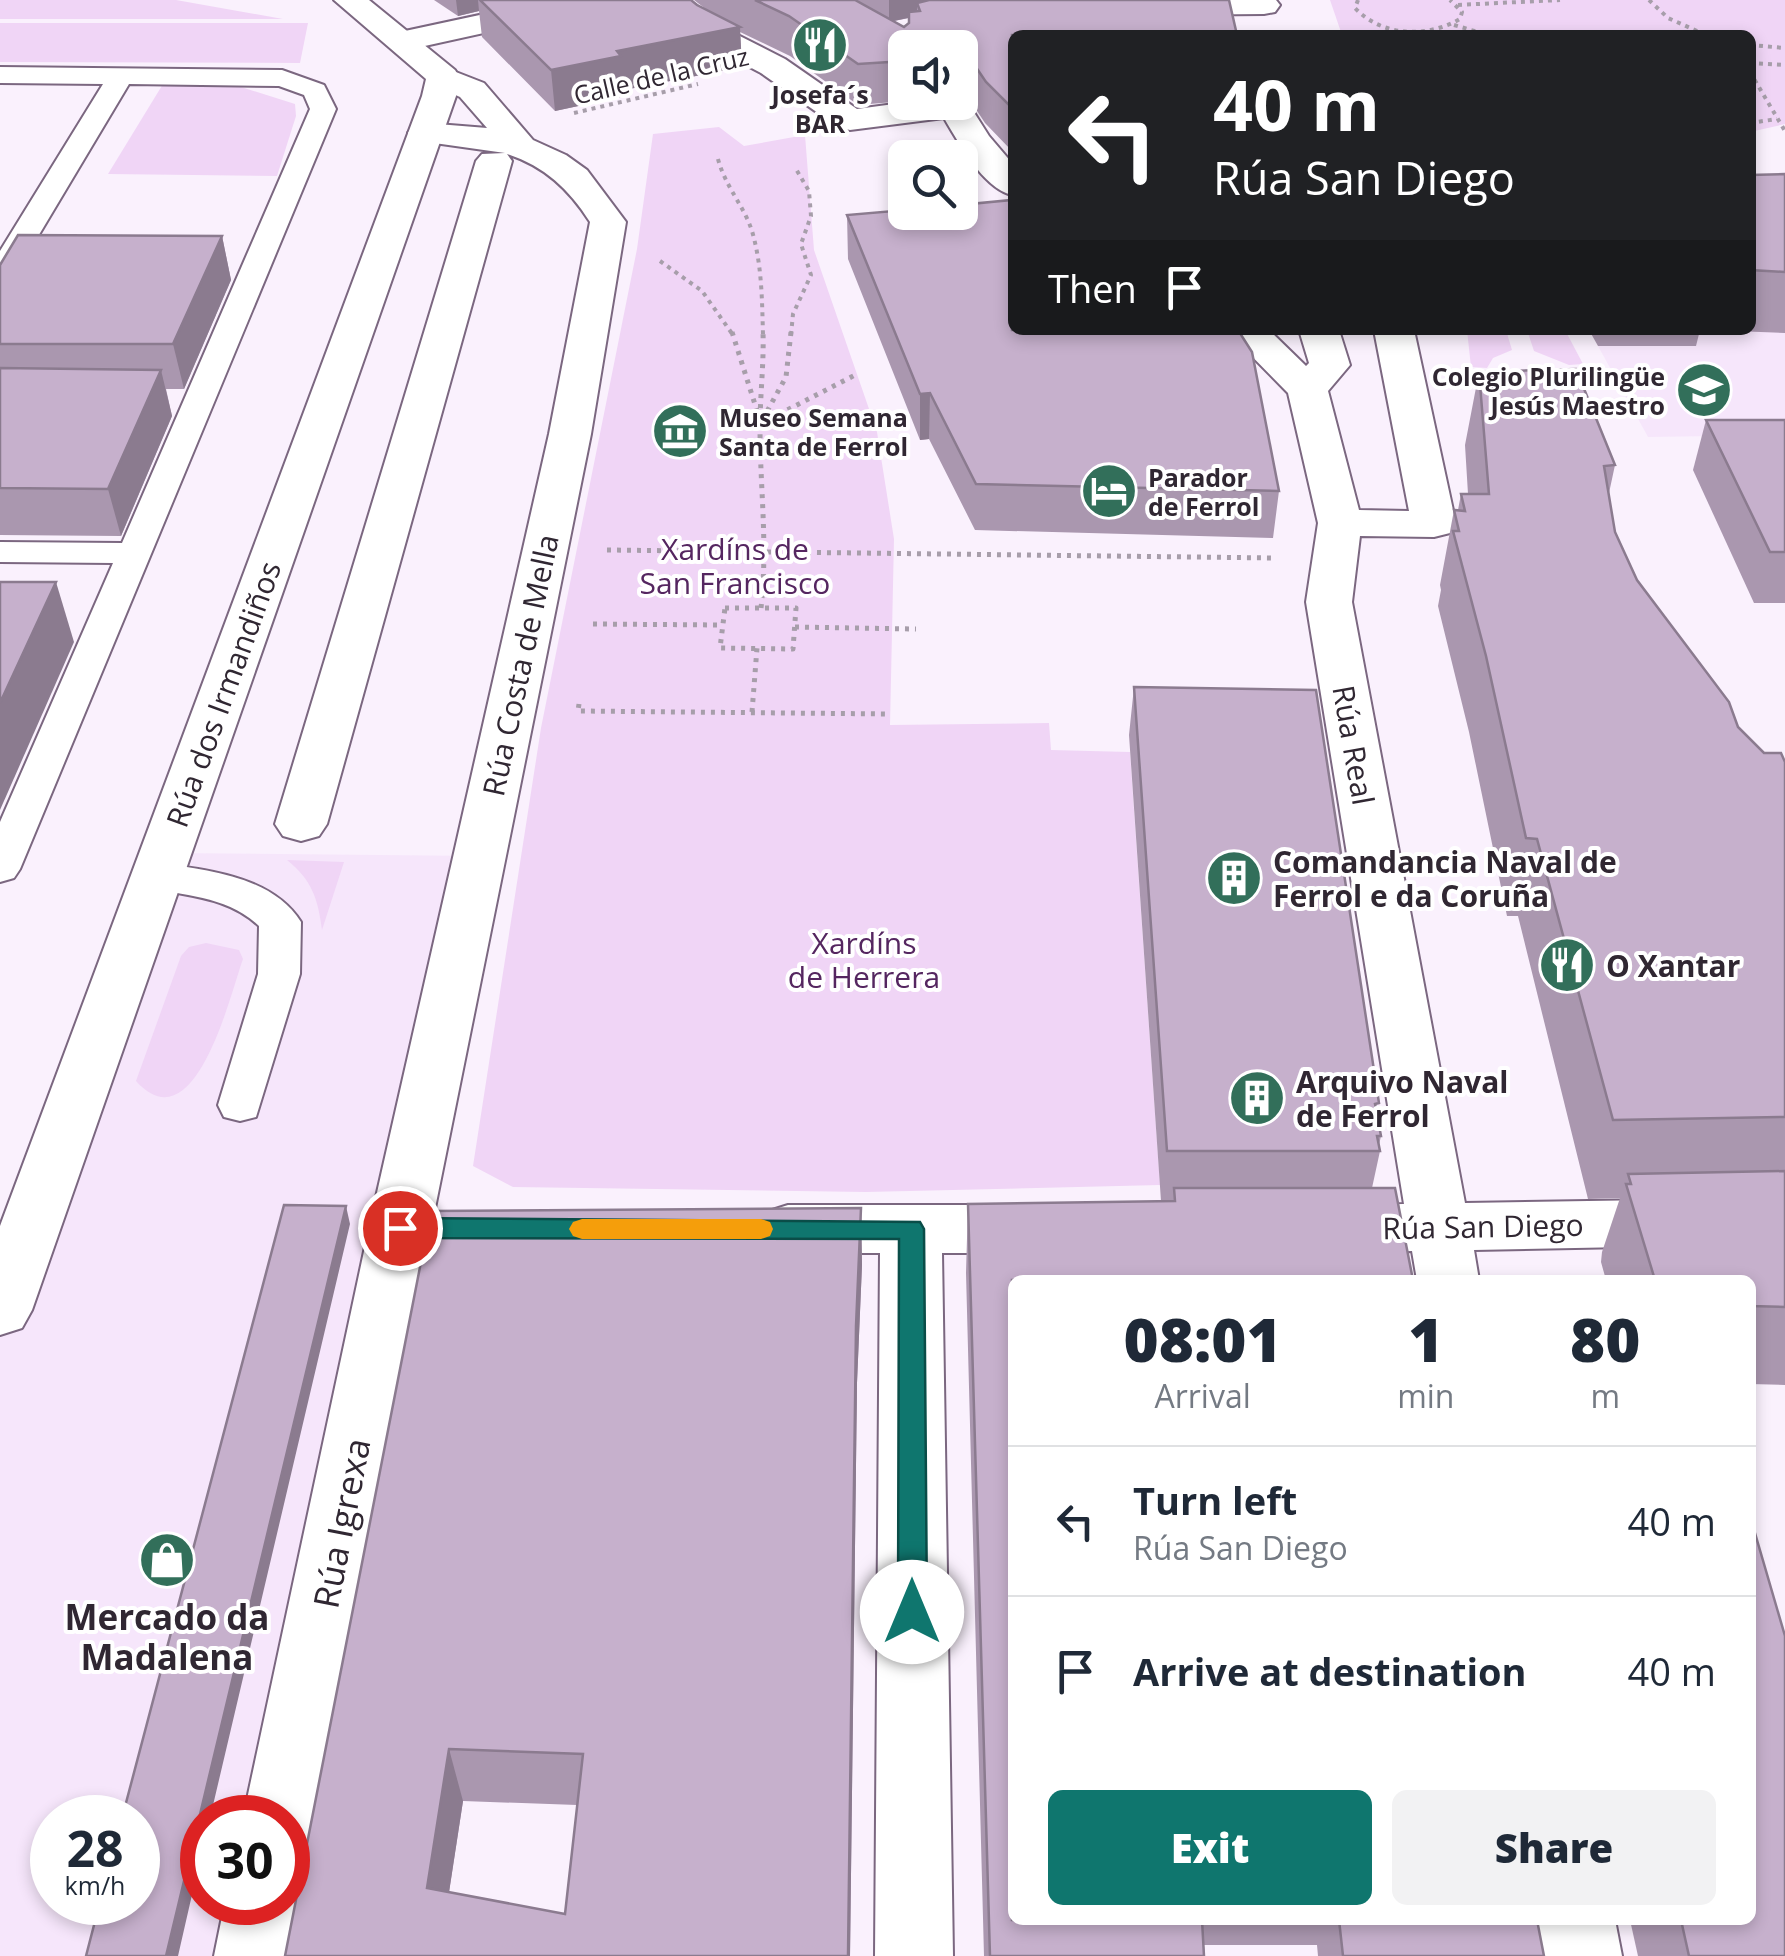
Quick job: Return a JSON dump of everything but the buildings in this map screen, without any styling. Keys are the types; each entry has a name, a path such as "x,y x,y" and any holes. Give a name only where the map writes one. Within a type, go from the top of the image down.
{"street":[{"path":"402,41 593,0"},
{"path":"669,0 730,46 773,66 850,120 888,114"},
{"path":"359,7 404,6"},
{"path":"1132,6 1266,13"},
{"name":"Rúa Costa de Mella","path":"359,7 444,77 472,90 506,152"},
{"name":"Rúa dos Irmandiños","path":"0,1310 444,77"},
{"name":"Rúa Costa de Mella","path":"426,133 464,133 506,152 546,156 594,194 608,222 432,1229"},
{"path":"978,141 1008,138"},
{"path":"978,144 1008,179"},
{"path":"301,824 506,152"},
{"path":"1251,335 1307,389 1330,366 1321,335"},
{"path":"1340,524 1434,524 1395,335"},
{"name":"Rúa Real","path":"1307,389 1340,524 1329,602 1442,1254"},
{"name":"Rúa San Diego","path":"1271,1229 1442,1254 1785,1221"},
{"name":"Rúa Igrexa","path":"287,1795 432,1229"},
{"path":"736,1229 1091,1229"},
{"path":"911,1229 914,1956"},
{"path":"253,1956 259,1925"},
{"path":"1577,1925 1584,1956"}],"lane":[{"path":"0,75 282,78 315,90 324,109 133,553 86,622 0,869"},
{"path":"0,275 121,76"},
{"path":"159,402 199,403"},
{"path":"0,552 133,553"},
{"path":"158,876 235,889 262,903 280,922 279,974 240,1105"}],"path":[{"path":"1358,0 1356,8 1369,22 1396,30"},
{"path":"1450,0 1462,12 1452,25"},
{"path":"1458,5 1560,0"},
{"path":"1650,0 1668,18 1695,30"},
{"path":"1437,30 1452,25 1470,30"},
{"path":"1756,46 1785,48"},
{"path":"1756,63 1785,64"},
{"name":"Calle de la Cruz","path":"558,117 773,66"},
{"path":"1756,82 1785,130"},
{"path":"1756,122 1777,119"},
{"path":"718,158 724,182 751,228 761,280 765,377 760,424 767,551 761,608"},
{"path":"760,424 786,377 793,314 810,275 801,244 811,216 809,191 796,168"},
{"path":"652,257 682,273 738,338 760,424"},
{"path":"760,424 857,374"},
{"path":"606,550 1278,558"},
{"path":"590,642 596,606"},
{"path":"724,608 796,608 792,649 720,648 722,625 724,608"},
{"path":"592,624 722,625"},
{"path":"795,627 916,629"},
{"path":"752,712 757,648"},
{"path":"581,694 578,711 890,714"}],"shaded area":[{"name":"Colegio Plurilingüe Jesús Maestro","path":"1785,285 1785,435 1648,437 1598,346 1694,346 1688,335 1756,335 1756,322"},
{"name":"Mercado da Madalena","path":"166,853 479,856 286,1795 180,1795 180,1925 259,1925 253,1956 0,1956 0,1303"}],"green space":[{"path":"0,0 176,0 283,19 0,19"},
{"path":"1330,0 1785,0 1785,124 1756,131 1756,30 1340,30"},
{"path":"0,23 308,23 300,63 0,62"},
{"path":"163,84 241,87 295,104 296,116 277,176 108,174"},
{"name":"Xardíns de Herrera","path":"719,127 744,146 805,135 814,250 877,432 894,539 890,725 1049,723 1051,750 1130,752 1160,1185 866,1192 513,1187 473,1166 541,728 637,249 653,134"},
{"path":"1468,335 1508,335 1512,350 1493,358 1487,368 1471,367"},
{"path":"1529,335 1568,335 1583,364 1569,365 1534,351"},
{"path":"287,860 344,862 322,930 312,891"},
{"path":"206,943 239,950 243,959 230,1001 193,1080 176,1094 157,1096 136,1081 181,956 189,947"}],"slow traffic":[{"path":"582,1229 761,1229"}],"place":[{"name":"Josefa´s BAR","path":"820,45"},
{"name":"Colegio Plurilingüe Jesús Maestro","path":"1704,390"},
{"name":"Museo Semana Santa de Ferrol","path":"680,431"},
{"name":"Parador de Ferrol","path":"1109,491"},
{"name":"Comandancia Naval de Ferrol e da Coruña","path":"1234,878"},
{"name":"O Xantar","path":"1567,965"},
{"name":"Arquivo Naval de Ferrol","path":"1257,1098"},
{"name":"Mercado da Madalena","path":"167,1560"}],"route":[{"path":"400,1228 911,1229 912,1612"}],"park label":[{"name":"Xardíns de San Francisco","path":"735,565"}]}
